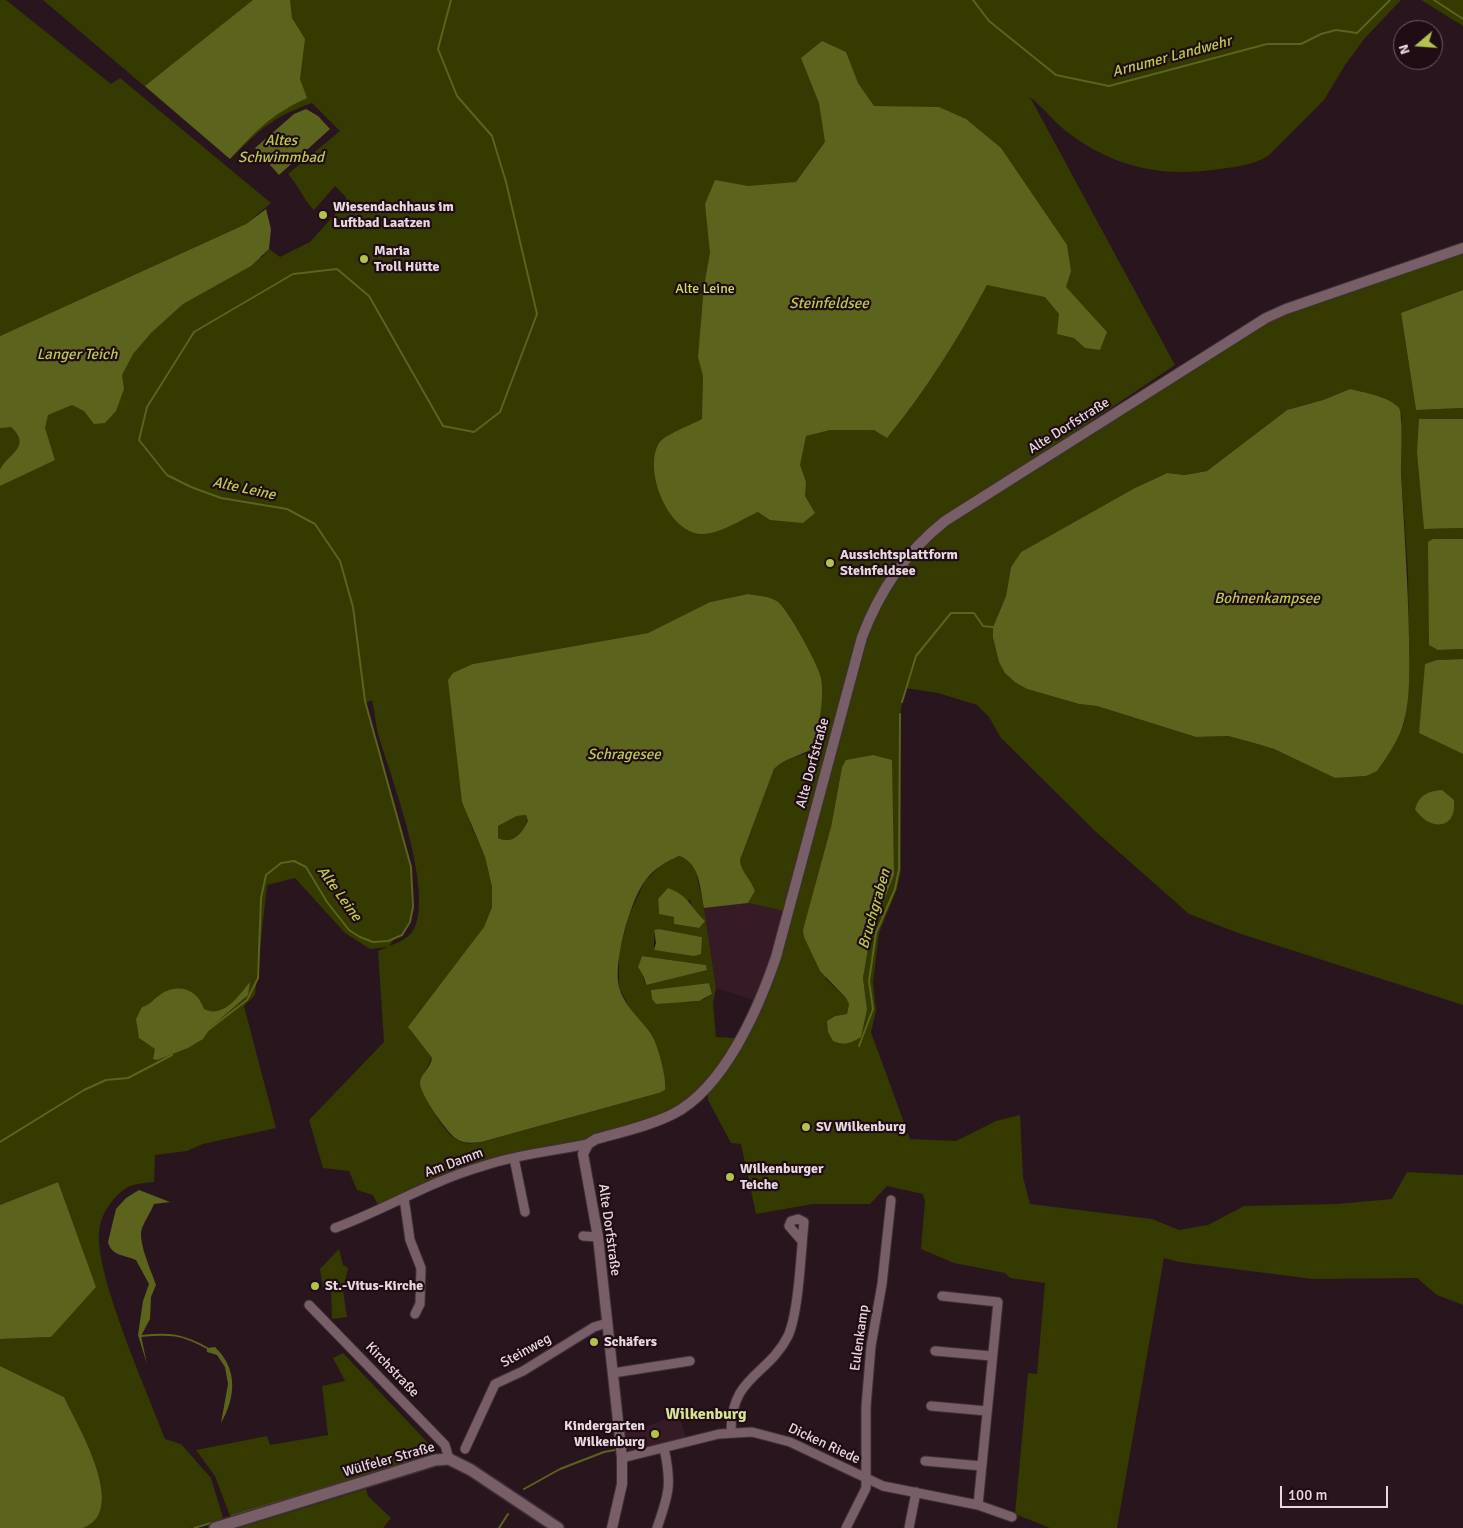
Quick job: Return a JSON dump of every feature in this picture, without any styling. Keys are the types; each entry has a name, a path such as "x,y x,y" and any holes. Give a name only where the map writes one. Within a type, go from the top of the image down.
{"main road":[{"name":"Wülfeler Straße","path":"215,1528 435,1460 449,1459 471,1470 553,1527"}],"street":[{"name":"Alte Dorfstraße","path":"588,1144 596,1139 660,1120 692,1102 716,1078 740,1037 769,978 776,957 862,637 881,593 907,556 928,535 978,499 1266,318 1310,300 1463,248"},
{"name":"Am Damm","path":"335,1228 479,1167 514,1158 588,1144"},
{"path":"582,1162 583,1154 588,1144"},
{"path":"562,1149 572,1151 582,1162"},
{"path":"514,1158 525,1212"},
{"name":"Alte Dorfstraße","path":"582,1162 593,1200 622,1458 622,1484 612,1528"},
{"path":"404,1198 410,1240 420,1268 420,1304 415,1314"},
{"name":"Eulenkamp","path":"867,1479 866,1407 871,1346 882,1284 891,1200"},
{"path":"583,1236 598,1237"},
{"path":"731,1431 732,1410 736,1398 744,1386 783,1345 789,1334 793,1322 802,1241"},
{"path":"942,1296 998,1302 978,1505"},
{"name":"Kirchstraße","path":"309,1305 445,1445 449,1459"},
{"name":"Steinweg","path":"465,1449 495,1384 523,1371 594,1327 607,1323"},
{"path":"935,1351 992,1356"},
{"path":"613,1373 690,1361"},
{"path":"931,1406 987,1411"},
{"name":"Dicken Riede","path":"622,1458 731,1431 775,1436 883,1486 978,1505 1012,1517"},
{"path":"657,1528 668,1498 670,1477 664,1448"},
{"path":"925,1461 982,1466"},
{"path":"846,1528 866,1488 867,1479"},
{"path":"909,1528 916,1492"}],"shaded area":[{"path":"748,903 784,911 770,963 754,1000 716,988 704,908"},
{"name":"Kindergarten Wilkenburg","path":"679,1413 686,1439 634,1452 627,1449 625,1430 648,1426"}],"green space":[{"path":"0,0 6,0 111,84 120,78 271,203 246,224 0,336"},
{"name":"Alte Leine","path":"43,0 1401,0 1365,38 1345,65 1324,100 1268,156 1249,164 1213,170 1173,172 1154,170 1118,161 1083,143 1061,127 1030,97 1175,365 926,532 904,553 886,576 858,636 784,911 748,903 755,891 742,868 740,860 774,769 780,762 807,753 748,594 710,602 648,633 473,664 470,823 485,857 492,887 492,907 484,927 410,1030 432,1058 420,1081 432,1108 443,1126 457,1140 473,1143 665,1090 651,1033 632,1013 619,987 619,953 629,915 645,881 662,864 679,856 688,859 695,867 704,908 716,988 713,1003 716,1037 736,1038 718,1070 699,1092 667,1112 579,1142 539,1150 379,1207 373,1195 357,1190 349,1171 323,1168 309,1120 384,1042 378,951 388,947 370,949 345,933 295,878 267,885 255,995 244,1006 276,1128 203,1144 187,1151 155,1155 154,1182 134,1185 123,1190 114,1198 100,1226 99,1245 112,1299 165,1439 181,1444 211,1478 223,1518 190,1528 83,1528 96,1519 102,1504 101,1486 88,1446 64,1397 0,1366 0,1339 51,1337 58,1182 0,1205 0,347 262,257 269,249 280,257 310,242 346,202 346,197 335,186 314,210 288,174 340,131 312,103 298,108 267,125 230,159","holes":["372,700 378,734 408,833 419,888 419,911 414,929 406,938 389,946 395,938 402,935 412,916 411,867 366,703","658,899 690,900 699,928 674,924 675,917 659,913","659,929 702,937 671,951 654,950 654,931","642,956 706,965 645,985 644,977 638,967","709,983 712,994 704,999 689,1002 674,999 651,990"]},
{"path":"1421,0 1463,0 1463,26"},
{"path":"1463,252 1463,290 1401,314 1416,410 1463,408 1463,419 1419,419 1424,529 1463,528 1463,539 1433,539 1438,650 1463,649 1463,659 1437,660 1419,732 1463,754 1463,1005 1238,933 1189,914 1095,831 1001,738 989,717 977,705 938,693 905,688 900,715 901,870 897,889 879,933 873,982 876,1011 871,1032 910,1139 956,1141 996,1121 1020,1115 1023,1177 1030,1204 1152,1219 1179,1230 1208,1225 1244,1206 1336,1204 1392,1199 1407,1172 1463,1175 1463,1305 1437,1295 1417,1278 1313,1279 1179,1262 1164,1258 1117,1528 1050,1528 1015,1514 1028,1373 1037,1374 1045,1283 1010,1278 1005,1273 954,1263 921,1249 925,1201 923,1194 887,1186 870,1204 813,1204 756,1214 741,1144 731,1143 708,1100 708,1094 723,1074 757,1012 865,640 874,616 910,558 956,518 1252,330 1288,312","holes":["1350,389 1378,398 1402,416 1400,432 1401,470 1408,574 1409,662 1406,708 1404,723 1386,758 1366,776 1335,778 1274,749 1254,743 1228,736 1196,737 1097,706 1079,704 1027,689 999,662 993,638 993,627 1006,596 1011,567 1021,552 1133,489 1167,473 1185,475 1207,471 1287,410 1323,400","842,767 894,874 871,932 863,978 867,1009 827,1021 835,1016 847,1014 849,1004 846,998 826,979 831,827"]},
{"path":"526,815 528,821 516,837 508,840 498,838 498,826 517,816"},
{"path":"339,1249 343,1265 348,1268 343,1290 347,1317 332,1319 331,1287 323,1288 320,1269"},
{"path":"343,1353 430,1445 431,1454 230,1516 215,1476 196,1450 267,1436 270,1445 328,1435 322,1386 345,1381 333,1358"},
{"path":"366,1489 368,1496 391,1518 383,1528 239,1528"}],"water":[{"path":"253,0 290,0 292,18 305,39 300,79 307,98 273,117 230,159 145,86"},
{"name":"Steinfeldsee","path":"822,41 846,52 858,83 874,106 939,107 966,119 1001,148 1067,245 1071,271 1066,287 1107,332 1100,350 1085,348 1074,338 1057,334 1059,314 1045,297 987,285 941,364 887,438 874,430 830,430 806,436 800,465 806,482 805,496 815,513 803,523 770,520 758,512 708,534 689,531 678,523 661,498 654,468 655,454 659,443 672,433 702,419 703,376 698,357 704,286 710,253 705,204 715,180 748,186 796,182 825,142 819,103 801,58"},
{"name":"Altes Schwimmbad","path":"306,109 318,116 330,129 279,175 255,148 294,114"},
{"name":"Langer Teich","path":"266,209 271,229 269,249 251,266 183,304 151,333 133,354 122,375 124,389 116,411 105,423 94,424 84,411 72,405 48,415 45,428 55,460 0,486 0,470 16,450 20,440 11,427 0,428 0,336 246,224"},
{"path":"1463,290 1463,408 1416,410 1401,313"},
{"name":"Bohnenkampsee","path":"1350,389 1376,396 1395,404 1399,408 1401,419 1401,472 1406,555 1409,690 1400,734 1377,771 1366,776 1335,778 1274,749 1228,736 1196,737 1097,706 1079,704 1027,689 1005,673 999,662 993,638 993,627 1006,596 1011,567 1021,552 1133,489 1167,473 1185,475 1207,471 1287,410 1323,400"},
{"path":"1419,419 1463,419 1463,528 1424,529 1417,452"},
{"path":"1433,539 1463,539 1463,649 1438,650 1429,645 1428,542"},
{"name":"Schragesee","path":"748,594 768,597 778,602 795,626 819,671 822,686 822,703 815,746 805,753 783,762 774,769 740,860 742,868 755,891 748,903 704,908 695,870 686,859 679,856 652,872 639,890 634,902 624,932 618,963 619,987 628,1005 649,1031 655,1042 663,1068 665,1090 481,1142 467,1143 458,1140 440,1120 424,1094 420,1082 432,1058 408,1027 484,927 492,907 492,887 485,857 462,802 448,680 453,673 473,664 648,633 710,602","holes":["526,815 528,821 523,830 513,839 503,840 498,838 498,826 517,816"]},
{"path":"1463,659 1463,754 1419,733 1425,664 1437,660"},
{"path":"873,755 892,760 894,875 871,932 863,978 867,1009 861,1037 844,1044 833,1041 828,1032 827,1021 835,1016 847,1014 849,1004 846,998 820,971 804,937 803,930 831,827 842,767 846,760"},
{"path":"1442,790 1454,800 1454,810 1451,818 1446,822 1434,824 1427,821 1415,809 1422,797 1432,791"},
{"path":"668,888 685,898 705,921 699,928 674,924 674,917 659,914 658,899"},
{"path":"659,929 702,937 701,954 694,956 654,950 656,943 654,930"},
{"path":"642,956 706,965 707,970 646,985 638,967"},
{"path":"250,982 248,995 211,1027 203,1039 188,1048 157,1060 153,1059 155,1049 139,1038 136,1019 142,1007 150,1004 161,994 174,989 187,990 197,997 204,1009 218,1011 236,999"},
{"path":"709,983 712,994 699,1001 656,1004 652,999 651,990"},
{"path":"58,1182 96,1287 51,1337 0,1339 0,1205"},
{"path":"139,1190 170,1202 154,1204 143,1225 141,1234 143,1248 156,1285 151,1297 150,1319 141,1336 147,1364 138,1335 143,1301 149,1284 136,1260 115,1253 108,1242 116,1209 126,1198"},
{"path":"215,1347 228,1364 232,1384 230,1403 221,1423 228,1384 225,1367 217,1355 207,1352 207,1348"},
{"path":"0,1366 64,1397 88,1446 101,1486 102,1504 96,1519 83,1528 0,1528"}],"waterway":[{"name":"Alte Leine","path":"207,1031 247,1000 258,978 261,898 266,875 281,863 294,861 306,867 327,902 349,930 373,942 388,941 402,935 410,922 413,907 411,867 365,701 353,607 340,561 315,524 287,509 221,498 191,487 167,475 139,440 147,407 194,332 293,274 337,269 369,296 443,426 474,432 500,412 537,314 506,182 492,136 457,96 438,49 451,0"},
{"name":"Arnumer Landwehr","path":"973,0 989,21 1056,75 1109,86 1267,44 1301,44 1321,34 1336,30 1357,33 1390,0"},
{"name":"Arnumer Landwehr","path":"1434,0 1463,19"},
{"name":"Bruchgraben","path":"902,702 916,656 951,613 974,613 983,626 993,627"},
{"name":"Bruchgraben","path":"859,1046 873,1009 869,981 876,933 895,889 899,869 900,714"},
{"name":"Alte Leine","path":"0,1142 84,1090 106,1080 128,1078 172,1055"},
{"path":"141,1336 183,1337 207,1348"},
{"name":"Bruchgraben","path":"524,1489 560,1469 604,1452 615,1450"},
{"path":"232,1516 426,1457"},
{"name":"Bruchgraben","path":"499,1528 508,1514"},
{"path":"194,1528 221,1520"}],"place":[{"name":"Wiesendachhaus im Luftbad Laatzen","path":"323,215"},
{"name":"Maria Troll Hütte","path":"364,259"},
{"name":"Aussichtsplattform Steinfeldsee","path":"830,563"},
{"name":"SV Wilkenburg","path":"806,1127"},
{"name":"Wilkenburger Teiche","path":"730,1177"},
{"name":"St.-Vitus-Kirche","path":"315,1286"},
{"name":"Schäfers","path":"594,1342"},
{"name":"Kindergarten Wilkenburg","path":"655,1434"}],"district":[{"name":"Wilkenburg","path":"706,1415"}]}
